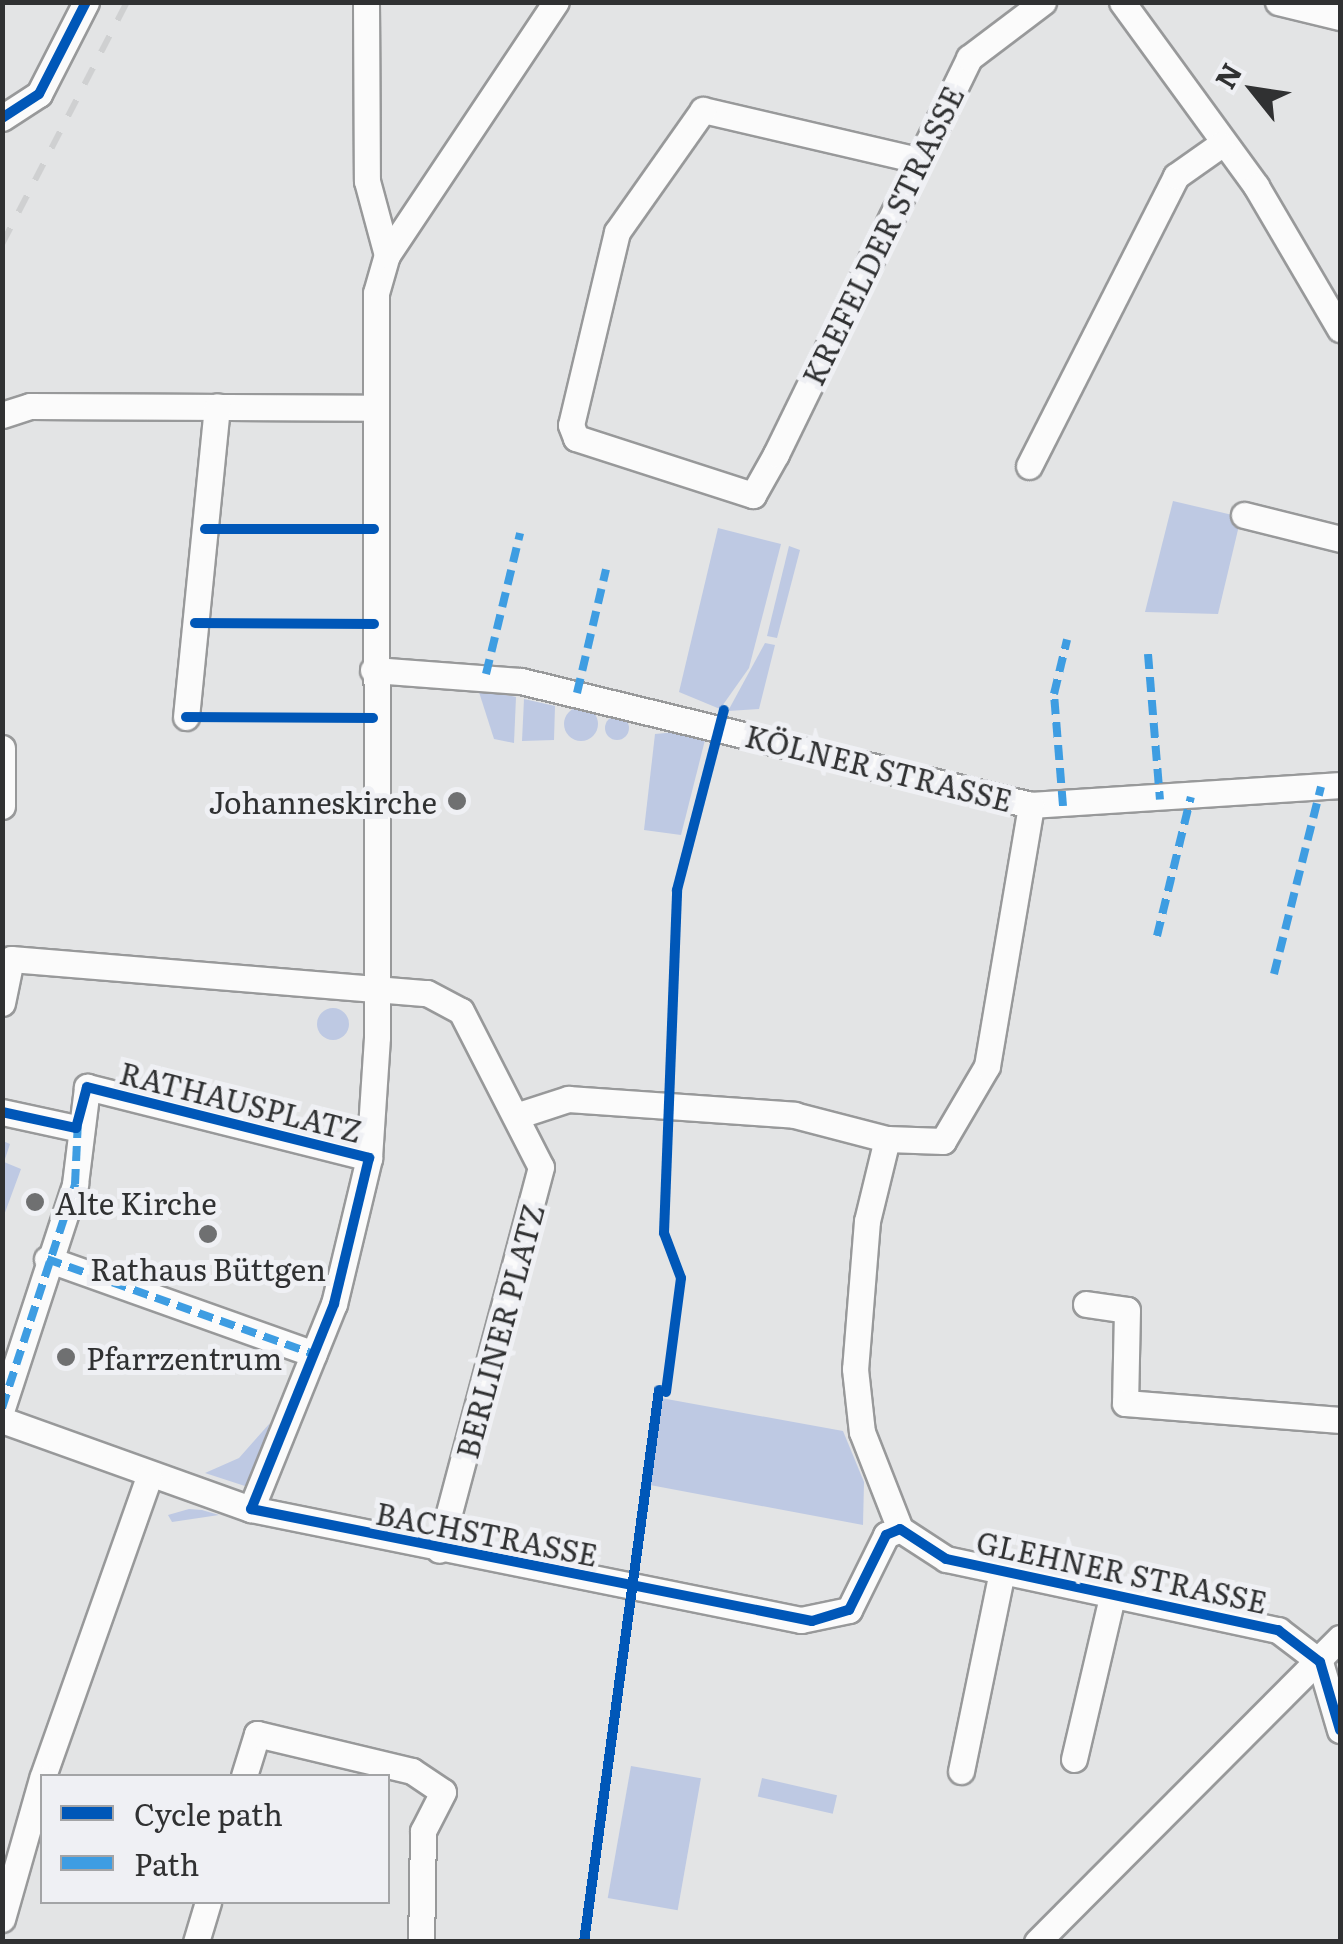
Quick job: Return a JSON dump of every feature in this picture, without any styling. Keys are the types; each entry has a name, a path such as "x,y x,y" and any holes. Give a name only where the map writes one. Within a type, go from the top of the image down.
{"street":[{"path":"2,118 39,94 86,2"},
{"path":"366,2 367,181 387,256"},
{"path":"387,256 556,2"},
{"name":"KREFELDER STRASSE","path":"918,160 704,110 617,232 570,424 576,438 753,495 972,52 1043,2"},
{"path":"1122,2 1220,145 1332,295 1340,329"},
{"path":"1278,2 1340,18"},
{"path":"1029,466 1176,176 1220,145"},
{"name":"RATHAUSPLATZ","path":"251,1509 349,1256 369,1158 376,293 387,256"},
{"path":"2,415 30,406 375,408"},
{"path":"186,717 217,406"},
{"path":"1244,514 1340,539"},
{"name":"KÖLNER STRASSE","path":"374,670 522,681 1031,805 1340,786"},
{"path":"2,748 2,806"},
{"path":"2,1003 7,954 373,989 455,1005 519,1115 568,1100 794,1115 888,1138 943,1141 987,1066 1031,805"},
{"name":"RATHAUSPLATZ","path":"2,1408 74,1184 76,1128 87,1087 369,1158"},
{"path":"2,1112 76,1128"},
{"name":"BERLINER PLATZ","path":"439,1550 540,1177 519,1115"},
{"path":"888,1138 868,1221 854,1369 862,1432 900,1529"},
{"path":"47,1259 314,1354"},
{"path":"1086,1304 1127,1310 1125,1404 1340,1420"},
{"name":"BACHSTRASSE","path":"2,1420 149,1476 251,1509 439,1550 821,1622 855,1603 886,1535 900,1529"},
{"path":"44,1774 149,1476"},
{"name":"GLEHNER STRASSE","path":"900,1529 933,1554 1258,1622 1320,1662"},
{"path":"961,1771 1002,1571"},
{"path":"1074,1759 1113,1593"},
{"path":"1037,1942 1137,1832 1320,1662 1340,1638"},
{"path":"1320,1662 1340,1730"},
{"path":"245,1774 257,1734 412,1771 442,1792 424,1831 421,1942"},
{"path":"2,1919 40,1788"},
{"path":"196,1942 207,1904"}],"shaded area":[{"path":"1173,501 1241,517 1218,614 1145,612"},
{"path":"718,528 781,544 749,668 720,709 679,692"},
{"path":"789,546 800,550 777,638 767,636"},
{"path":"765,643 775,645 759,709 728,711"},
{"path":"478,689 516,697 514,743 494,739"},
{"path":"524,699 555,706 554,740 522,741"},
{"path":"581,707 593,712 598,724 593,736 581,741 569,736 564,724 569,712"},
{"path":"617,716 629,728 617,740 605,728"},
{"path":"677,732 705,740 681,835 644,830 655,734"},
{"path":"333,1008 344,1013 349,1024 344,1035 333,1040 322,1035 317,1024 322,1013"},
{"path":"3,1141 10,1144 4,1162 21,1169 3,1218"},
{"path":"661,1398 843,1431 864,1482 863,1525 650,1485"},
{"path":"270,1423 248,1487 205,1473 239,1458"},
{"path":"189,1509 219,1515 172,1522 168,1515"},
{"path":"631,1766 701,1778 678,1910 608,1898"},
{"path":"762,1778 837,1795 833,1814 758,1797"}],"railway":[{"path":"2,244 127,2"}],"marked path":[{"path":"486,674 520,533"},
{"path":"577,693 606,569"},
{"path":"1063,806 1054,694 1067,640"},
{"path":"1148,654 1160,800"},
{"path":"1274,974 1321,787"},
{"path":"1157,936 1191,797"},
{"path":"2,1408 75,1184 78,1120"},
{"path":"47,1259 314,1354"}],"cycle path":[{"path":"2,118 39,94 86,2"},
{"path":"205,529 374,529"},
{"path":"195,623 374,624"},
{"path":"666,1392 681,1278 664,1233 677,890 724,710"},
{"path":"186,717 373,718"},
{"path":"2,1112 76,1128 87,1087 369,1158 334,1304 251,1509 812,1621 849,1610 886,1535 900,1529 946,1559 1278,1630 1320,1662 1340,1730"},
{"path":"584,1942 659,1390"}],"place":[{"name":"Johanneskirche","path":"457,801"},
{"name":"Alte Kirche","path":"35,1202"},
{"name":"Rathaus Büttgen","path":"208,1234"},
{"name":"Pfarrzentrum","path":"66,1357"}]}
